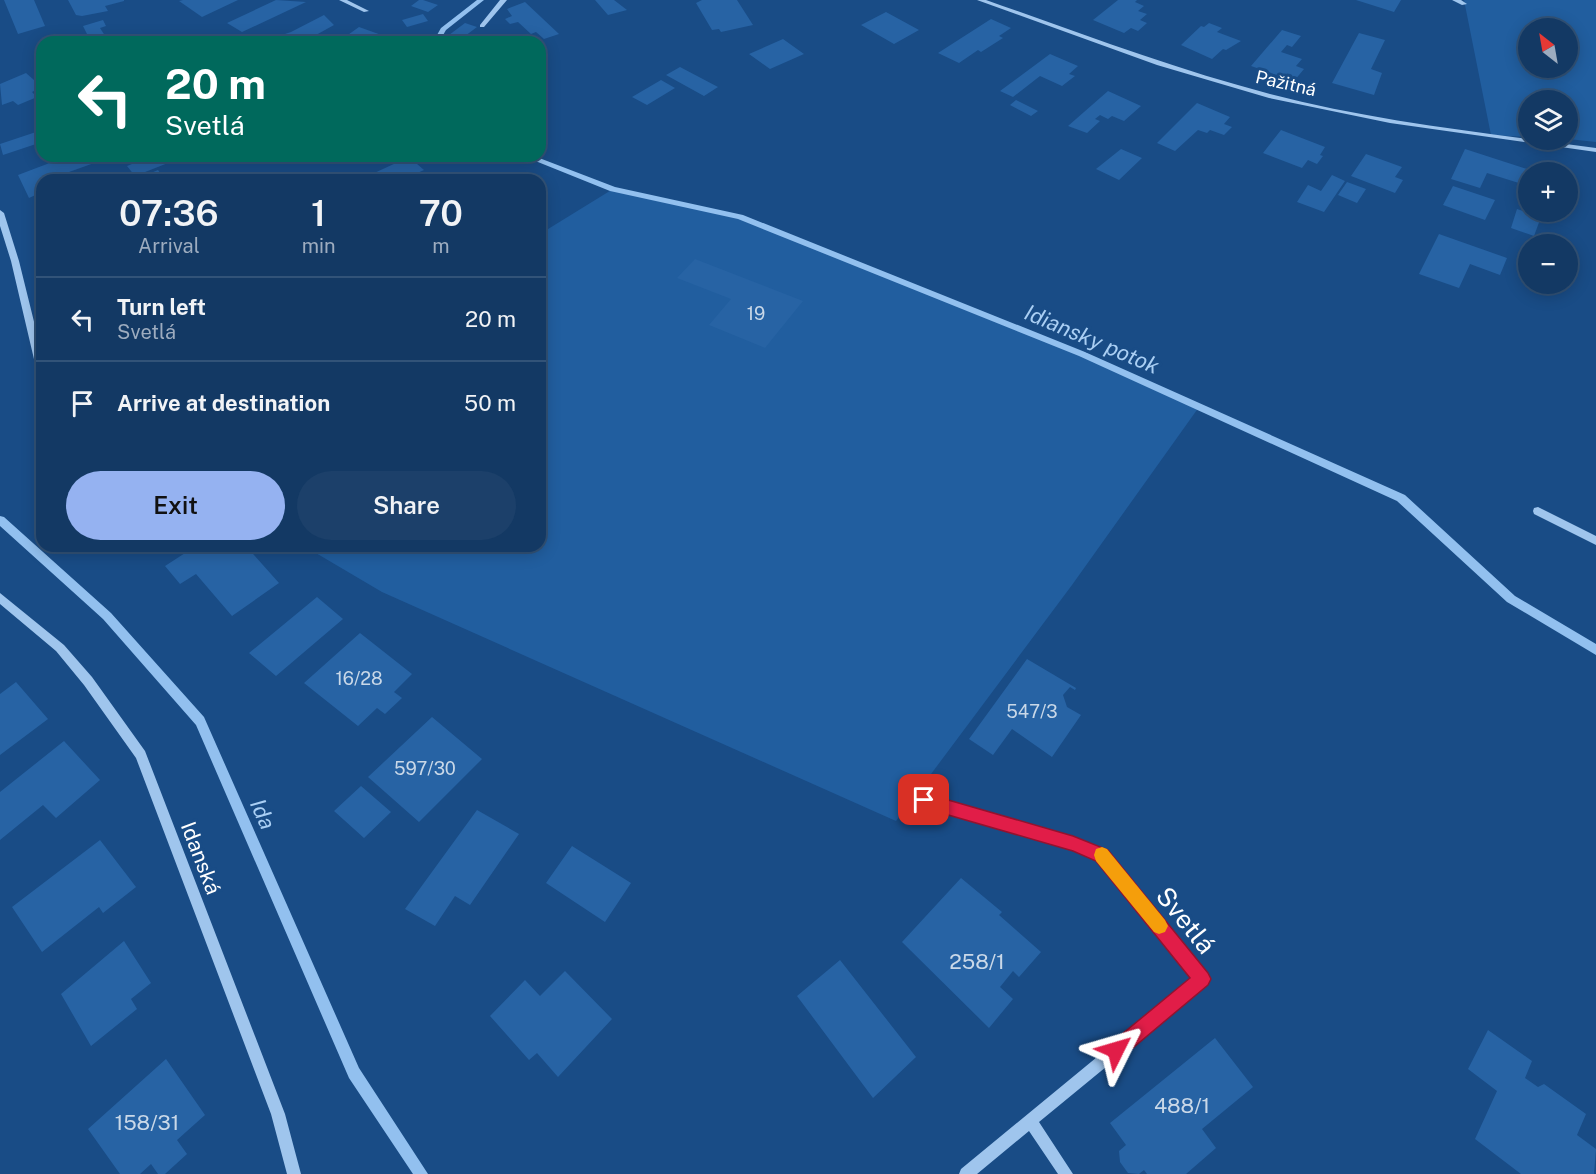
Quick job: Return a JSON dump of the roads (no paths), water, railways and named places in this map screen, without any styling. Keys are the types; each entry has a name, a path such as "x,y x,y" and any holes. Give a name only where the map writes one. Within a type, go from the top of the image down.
{"street":[{"path":"342,0 366,11"},
{"path":"482,26 504,0"},
{"name":"Pažitná","path":"980,0 1175,69 1271,96 1400,122 1596,150"},
{"path":"1455,0 1464,4"},
{"path":"0,213 15,261 36,347"},
{"path":"1538,511 1596,541"},
{"name":"Idanská","path":"0,598 60,648 88,681 141,755 278,1114 294,1174"},
{"name":"Svetlá","path":"924,800 1073,844 1102,855 1202,979 966,1174"},
{"path":"1030,1122 1066,1174"}],"waterway":[{"name":"Idiansky potok","path":"439,36 443,29 481,0"},
{"name":"Idiansky potok","path":"543,162 613,189 740,217 1082,354 1401,498 1511,599 1596,650"},
{"name":"Ida","path":"0,520 107,616 200,721 354,1073 421,1174"}]}
